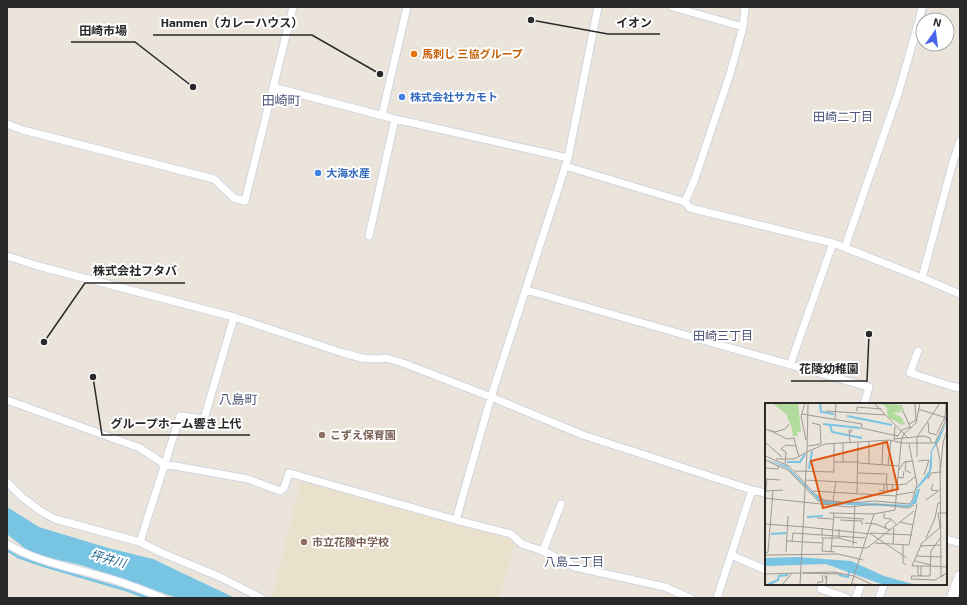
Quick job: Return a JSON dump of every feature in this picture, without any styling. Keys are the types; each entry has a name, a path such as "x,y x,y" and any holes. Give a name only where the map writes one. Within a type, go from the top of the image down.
{"main road":[{"path":"952,598 960,576"}],"street":[{"path":"7,124 30,132 214,179 234,198 245,201 293,7"},
{"path":"382,115 407,7"},
{"path":"456,520 492,397 568,158 598,7"},
{"path":"672,7 743,26"},
{"path":"685,202 694,181 725,89 743,26 745,7"},
{"path":"845,247 898,94 922,7"},
{"path":"273,87 382,115 568,158"},
{"path":"369,236 395,118"},
{"path":"922,278 960,141"},
{"path":"565,166 685,202 690,208 833,243 960,294"},
{"path":"790,365 833,243"},
{"path":"7,256 38,266 234,317 362,358 386,358 403,363 583,434 752,490 765,493"},
{"path":"526,290 869,387 864,403"},
{"path":"140,542 180,416 204,419 234,317"},
{"path":"918,351 910,373 960,388"},
{"path":"7,400 140,448 164,464 248,479 280,491 284,488 289,472 456,520 511,534 522,544 543,551 575,567 665,586 690,598"},
{"path":"7,482 22,497 42,512 55,519 140,542 220,577 261,598"},
{"path":"717,598 752,490"},
{"path":"543,551 561,504"},
{"path":"947,539 960,543"},
{"path":"7,544 41,560 117,580 163,598"},
{"path":"731,555 765,570"},
{"path":"822,585 821,588 847,598"},
{"path":"856,598 861,585"},
{"path":"879,598 884,585"}],"shaded area":[{"path":"302,478 364,499 515,540 500,598 275,598 272,596"}],"water":[{"name":"坪井川","path":"7,507 39,527 108,548 153,559 235,598 177,598 81,565 32,554 7,534"}],"waterway":[{"path":"7,550 18,557 44,566 126,590 147,598"}],"place":[{"name":"イオン","path":"531,20"},
{"name":"馬刺し 三協グループ","path":"414,54"},
{"name":"Hanmen（カレーハウス）","path":"380,74"},
{"name":"田崎市場","path":"193,87"},
{"name":"株式会社サカモト","path":"402,97"},
{"name":"大海水産","path":"318,173"},
{"name":"花陵幼稚園","path":"869,334"},
{"name":"株式会社フタバ","path":"44,342"},
{"name":"グループホーム響き上代","path":"93,377"},
{"name":"こずえ保育園","path":"322,435"},
{"name":"市立花陵中学校","path":"304,542"}],"district":[{"name":"田崎町","path":"281,100"},
{"name":"田崎二丁目","path":"843,117"},
{"name":"田崎三丁目","path":"723,336"},
{"name":"八島町","path":"238,399"},
{"name":"八島二丁目","path":"574,562"}]}
